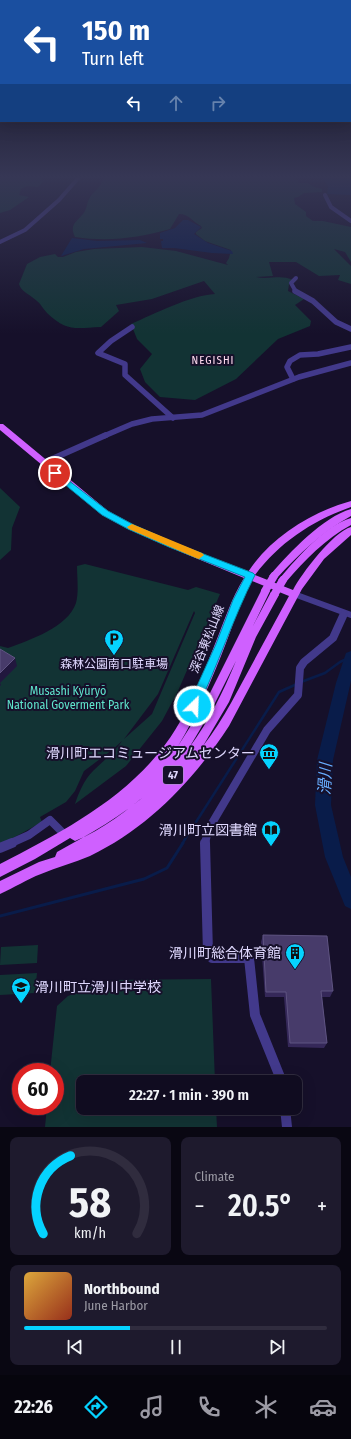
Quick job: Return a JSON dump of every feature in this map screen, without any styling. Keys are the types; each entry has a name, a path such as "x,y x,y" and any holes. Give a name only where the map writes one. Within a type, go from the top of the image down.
{"main road":[{"path":"0,426 105,513 172,545 250,575 294,594"},
{"name":"深谷東松山線","path":"26,857 65,835 116,802 131,791 152,769 173,743 189,716 250,575 265,557 292,533 337,508 351,504"},
{"name":"47","path":"0,871 26,857 53,847 109,816 149,785 184,746 270,593 296,551 313,535 351,512"},
{"name":"47","path":"279,578 310,549 329,534 351,521"},
{"name":"47","path":"39,868 97,846 121,832 144,814 184,777 225,723 294,594 321,556 336,540 351,530"},
{"name":"47","path":"0,888 104,832 152,797 183,765 197,747 225,699 270,593"}],"street":[{"path":"0,242 21,233 27,229"},
{"path":"296,278 291,283 295,291 313,301 336,322 351,329"},
{"path":"132,327 111,341 98,353 125,364 125,375 173,418"},
{"path":"293,379 287,367 294,358 300,355 318,354 351,347"},
{"path":"43,463 132,424 152,419 202,415 293,379 351,363"},
{"path":"279,1075 255,1015 249,958 212,958 208,953 205,841 208,830 268,730 298,695 300,668 304,662 333,638 347,614 294,594"},
{"path":"0,848 29,835 50,820 65,835"},
{"path":"286,1115 287,1127"}],"green space":[{"path":"73,229 170,229 135,237 112,239 75,237"},
{"path":"201,229 351,229 351,262 345,252 334,249 351,266 351,284 338,280 340,275 319,276 296,262 269,262 273,276 256,277 284,277 293,280 289,284 288,291 304,299 295,305 311,321 310,326 278,339 236,379 195,400 160,397 145,382 140,369 152,354 137,339 131,324 184,301 205,295 215,294 204,281 152,299 116,305 119,311 101,327 78,328 66,326 54,319 35,299 20,287 19,284 27,264 40,257 55,254 58,257 63,257 76,252 94,249 142,247 176,251 228,265 226,263 231,250 205,241 196,234 196,232"},
{"path":"0,488 20,507 12,528 11,550 0,560"},
{"name":"Musashi Kyūryō National Goverment Park","path":"85,564 188,590 196,587 220,594 178,691 162,721 126,766 75,804 84,782 122,741 84,771 75,791 66,802 40,817 42,822 4,843 0,843 0,646 8,648 37,637 57,626 65,619 72,611 77,599 77,566","holes":["194,611 195,613 152,714 124,739 158,694"]},
{"path":"38,945 37,963 0,965 1,947"},
{"path":"37,973 35,993 0,995 0,975"},
{"path":"211,979 215,1075 76,1075 76,1115 216,1115 217,1127 45,1127 46,1115 64,1115 64,1063 51,1063 57,1006 68,996 109,980"}],"water":[{"path":"173,229 199,229 194,234 208,243 232,251 233,254 162,248 161,241 163,241 163,239 160,239 160,233"},
{"path":"72,238 97,241 140,240 147,243 84,249 61,256"}],"building":[{"path":"0,649 15,658 0,673"},
{"name":"滑川町総合体育館","path":"263,935 327,936 333,991 321,991 327,1043 290,1043 286,992 266,992"}],"waterway":[{"path":"301,682 325,673 340,662 351,657"},
{"name":"滑川","path":"351,657 343,683 325,760 323,805 334,857 351,900"},
{"path":"182,844 279,692 297,684"},
{"path":"0,916 144,879 167,868 183,843"}],"slow traffic":[{"path":"132,527 199,555"}],"place":[{"name":"森林公園南口駐車場","path":"114,656"},
{"name":"滑川町エコミュージアムセンター","path":"269,770"},
{"name":"滑川町立図書館","path":"271,847"},
{"name":"滑川町総合体育館","path":"295,970"},
{"name":"滑川町立滑川中学校","path":"21,1004"}],"district":[{"name":"NEGISHI","path":"213,360"}],"route":[{"path":"55,473 105,513 131,527 172,545 250,575 243,587 221,644 194,706"}]}
